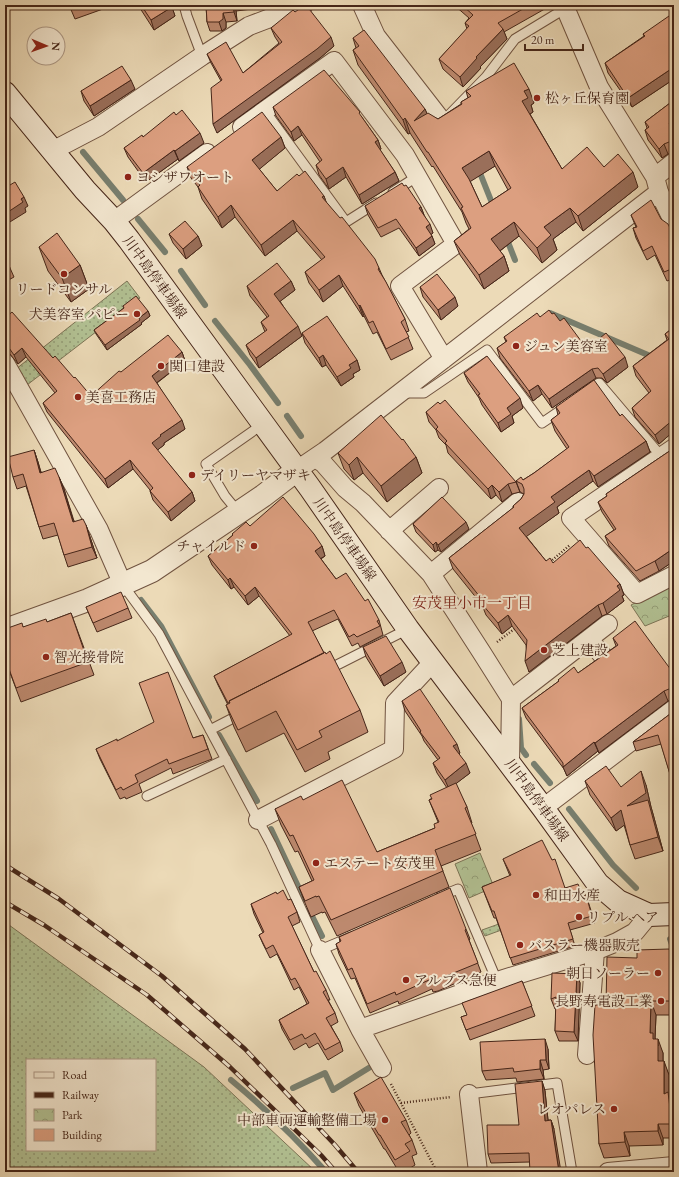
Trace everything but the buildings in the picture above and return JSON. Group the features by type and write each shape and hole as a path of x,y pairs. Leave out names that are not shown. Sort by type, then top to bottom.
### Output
{"main road":[{"name":"川中島停車場線","path":"5,93 84,190 114,221 297,470 408,629 510,763 598,884 618,901 667,917"},
{"path":"5,630 88,600 152,571 239,513 297,470"}],"street":[{"path":"362,5 376,36 442,121"},
{"path":"52,151 98,127 249,26 300,6"},
{"path":"565,6 599,87 657,185 674,224"},
{"path":"114,221 334,61 405,155 456,244 400,286 444,358"},
{"path":"297,470 325,451 400,393 657,185 674,162"},
{"path":"5,363 99,530 123,585"},
{"path":"668,452 571,518 638,594 674,574"},
{"path":"314,458 323,463 344,488 363,504 431,574 482,653 511,699 510,763"},
{"path":"389,531 439,488"},
{"path":"431,574 518,502"},
{"path":"511,699 608,624"},
{"path":"589,639 602,655"},
{"path":"258,820 394,749 395,703 434,662"},
{"path":"543,808 674,709"},
{"path":"360,1029 497,981 595,951 617,942 667,917"},
{"path":"320,950 360,1029 382,1068"},
{"path":"587,1055 595,951"},
{"path":"463,1095 478,1172"},
{"path":"608,1172 674,1166"}],"lane":[{"path":"184,5 202,56"},
{"path":"442,121 486,77 515,39 565,6"},
{"path":"265,111 346,222 418,176"},
{"path":"400,393 424,393 487,350 542,423 599,383 668,452"},
{"path":"239,513 225,496 206,464 263,424"},
{"path":"123,585 159,634 271,844 320,950 356,934"},
{"path":"320,674 408,629"},
{"path":"210,730 251,708"},
{"path":"147,796 226,759"},
{"path":"436,898 458,888 497,981"},
{"path":"463,1095 557,1083 572,1172"}],"path":[{"path":"548,564 584,533"},
{"path":"482,653 523,623"},
{"path":"382,1068 437,1172"},
{"path":"401,1104 463,1095"}],"green space":[{"path":"127,281 140,298 27,385 16,369"},
{"path":"674,584 674,614 645,626 631,605"},
{"path":"480,853 494,887 469,898 455,864"},
{"path":"524,915 526,921 485,936 482,930"},
{"path":"5,924 9,925 204,1067 316,1172 5,1172"}],"waterway":[{"path":"83,152 123,200"},
{"path":"478,168 494,208"},
{"path":"138,219 165,252"},
{"path":"506,237 515,260"},
{"path":"181,271 205,305"},
{"path":"550,313 655,358"},
{"path":"215,321 278,403"},
{"path":"287,416 301,436"},
{"path":"141,600 161,626 209,717"},
{"path":"519,719 521,748 526,755"},
{"path":"219,735 257,801"},
{"path":"534,764 550,783"},
{"path":"569,809 613,865 636,888"},
{"path":"271,829 304,899"},
{"path":"309,910 322,936"},
{"path":"670,939 674,950"},
{"path":"293,1088 325,1073 333,1090 372,1066"},
{"path":"231,1080 280,1124 326,1172"}],"railway":[{"path":"5,865 59,899 162,976 245,1049 335,1145 358,1172"},
{"path":"5,902 44,925 147,995 230,1067 321,1155 336,1172"}],"place":[{"name":"松ヶ丘保育園","path":"537,98"},
{"name":"ヨシザワオート","path":"128,177"},
{"name":"リードコンサル","path":"64,274"},
{"name":"犬美容室 パピー","path":"137,314"},
{"name":"ジュン美容室","path":"516,346"},
{"name":"関口建設","path":"161,366"},
{"name":"美喜工務店","path":"78,397"},
{"name":"デイリーヤマザキ","path":"192,475"},
{"name":"チャイルド","path":"254,546"},
{"name":"芝上建設","path":"544,650"},
{"name":"智光接骨院","path":"46,657"},
{"name":"エステート安茂里","path":"316,863"},
{"name":"和田水産","path":"536,895"},
{"name":"リプル ヘア","path":"579,917"},
{"name":"バスラー機器販売","path":"520,945"},
{"name":"朝日ソーラー","path":"658,973"},
{"name":"アルプス急便","path":"406,980"},
{"name":"長野寿電設工業","path":"661,1001"},
{"name":"レオパレス","path":"614,1109"},
{"name":"中部車両運輸整備工場","path":"385,1120"}],"district":[{"name":"安茂里小市一丁目","path":"472,603"}]}
